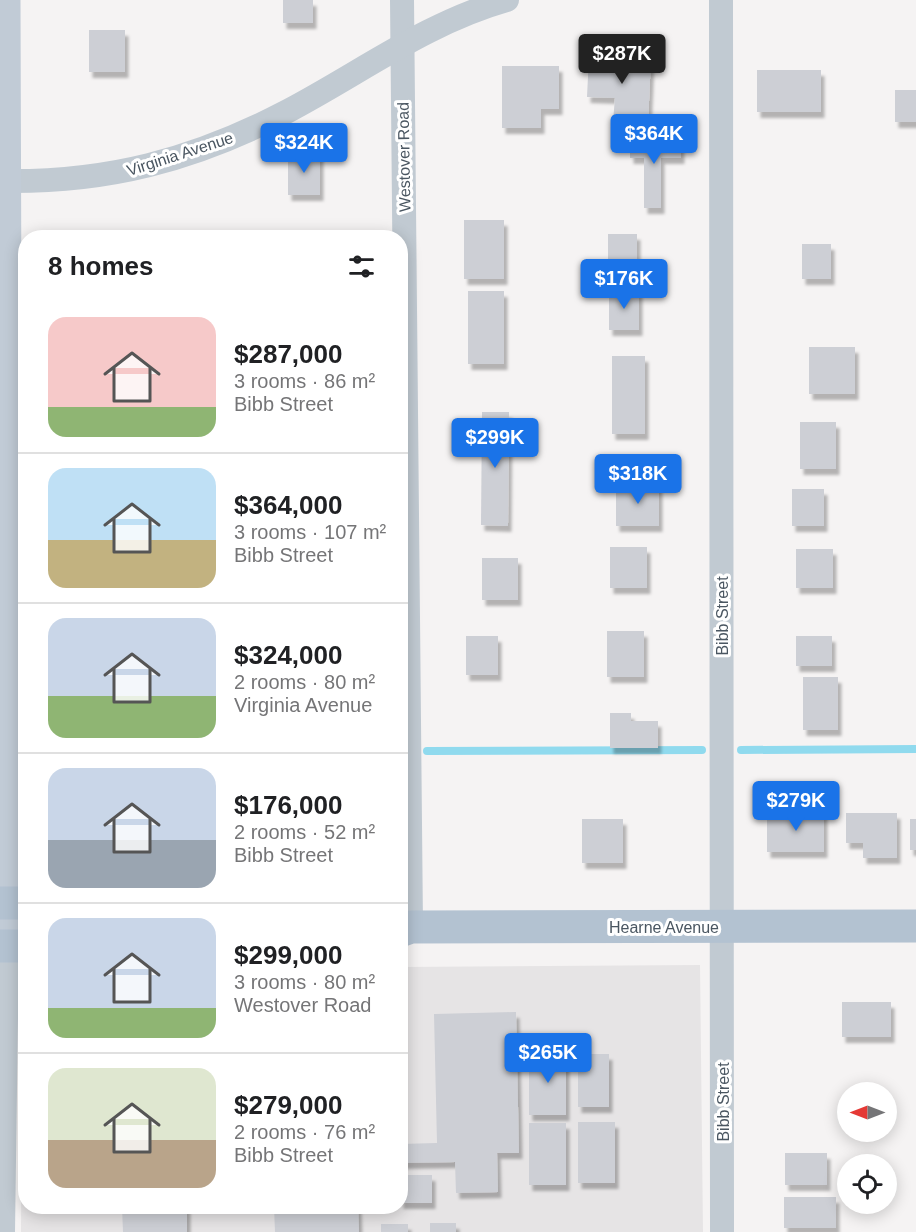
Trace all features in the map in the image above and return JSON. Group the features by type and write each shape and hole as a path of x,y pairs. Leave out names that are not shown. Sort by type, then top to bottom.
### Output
{"main road":[{"name":"Hearne Avenue","path":"408,926 916,926"}],"street":[{"path":"3,1232 11,946 3,181 4,0"},
{"name":"Westover Road","path":"402,0 403,230"},
{"name":"Virginia Avenue","path":"3,181 44,182 121,173 159,164 204,149 290,110 456,16 507,0"},
{"name":"Bibb Street","path":"721,0 722,1232"}],"shaded area":[{"path":"700,965 703,1232 21,1232 21,1214 408,1214 408,967"}],"building":[{"path":"283,0 313,0 313,23 283,23"},
{"path":"89,30 125,30 125,72 89,72"},
{"path":"589,55 651,58 648,123 613,121 615,98 587,97"},
{"path":"502,66 559,66 559,109 541,109 541,128 502,128"},
{"path":"757,70 821,70 821,112 757,112"},
{"path":"895,90 916,90 916,122 895,122"},
{"path":"630,140 681,140 681,158 661,158 661,208 644,208 644,158 630,158"},
{"path":"288,152 320,152 320,195 288,195"},
{"path":"464,220 504,220 504,279 464,279"},
{"path":"608,234 637,234 637,274 608,274"},
{"path":"802,244 831,244 831,279 802,279"},
{"path":"609,290 639,290 639,330 609,330"},
{"path":"468,291 504,291 504,364 468,364"},
{"path":"809,347 855,347 855,394 809,394"},
{"path":"612,356 645,356 645,434 612,434"},
{"path":"482,412 509,412 508,526 481,525"},
{"path":"800,422 836,422 836,469 800,469"},
{"path":"616,483 659,483 659,526 616,526"},
{"path":"792,489 824,489 824,526 792,526"},
{"path":"610,547 647,547 647,588 610,588"},
{"path":"796,549 833,549 833,588 796,588"},
{"path":"482,558 518,558 518,600 482,600"},
{"path":"607,631 644,631 644,677 607,677"},
{"path":"466,636 498,636 498,675 466,675"},
{"path":"796,636 832,636 832,666 796,666"},
{"path":"803,677 838,677 838,730 803,730"},
{"path":"610,713 631,713 631,721 658,721 658,748 610,748"},
{"path":"767,812 824,812 824,852 767,852"},
{"path":"846,813 897,813 897,858 863,858 863,843 846,843"},
{"path":"582,819 623,819 623,863 582,863"},
{"path":"910,819 916,819 916,850 910,850"},
{"path":"842,1002 891,1002 891,1037 842,1037"},
{"path":"516,1012 519,1153 497,1153 498,1192 456,1193 455,1162 408,1163 408,1144 437,1143 434,1014"},
{"path":"529,1054 566,1054 566,1115 529,1115"},
{"path":"578,1054 609,1054 609,1107 578,1107"},
{"path":"578,1122 615,1122 615,1183 578,1183"},
{"path":"529,1123 566,1123 566,1185 529,1185"},
{"path":"785,1153 827,1153 827,1185 785,1185"},
{"path":"408,1175 432,1175 432,1203 408,1203"},
{"path":"784,1197 836,1197 836,1228 784,1228"},
{"path":"122,1214 187,1214 187,1232 123,1232"},
{"path":"274,1214 358,1214 359,1232 275,1232"},
{"path":"430,1223 456,1223 456,1232 430,1232"},
{"path":"381,1224 408,1224 408,1232 381,1232"}],"waterway":[{"path":"741,750 916,749"},
{"path":"427,751 702,750"}]}
